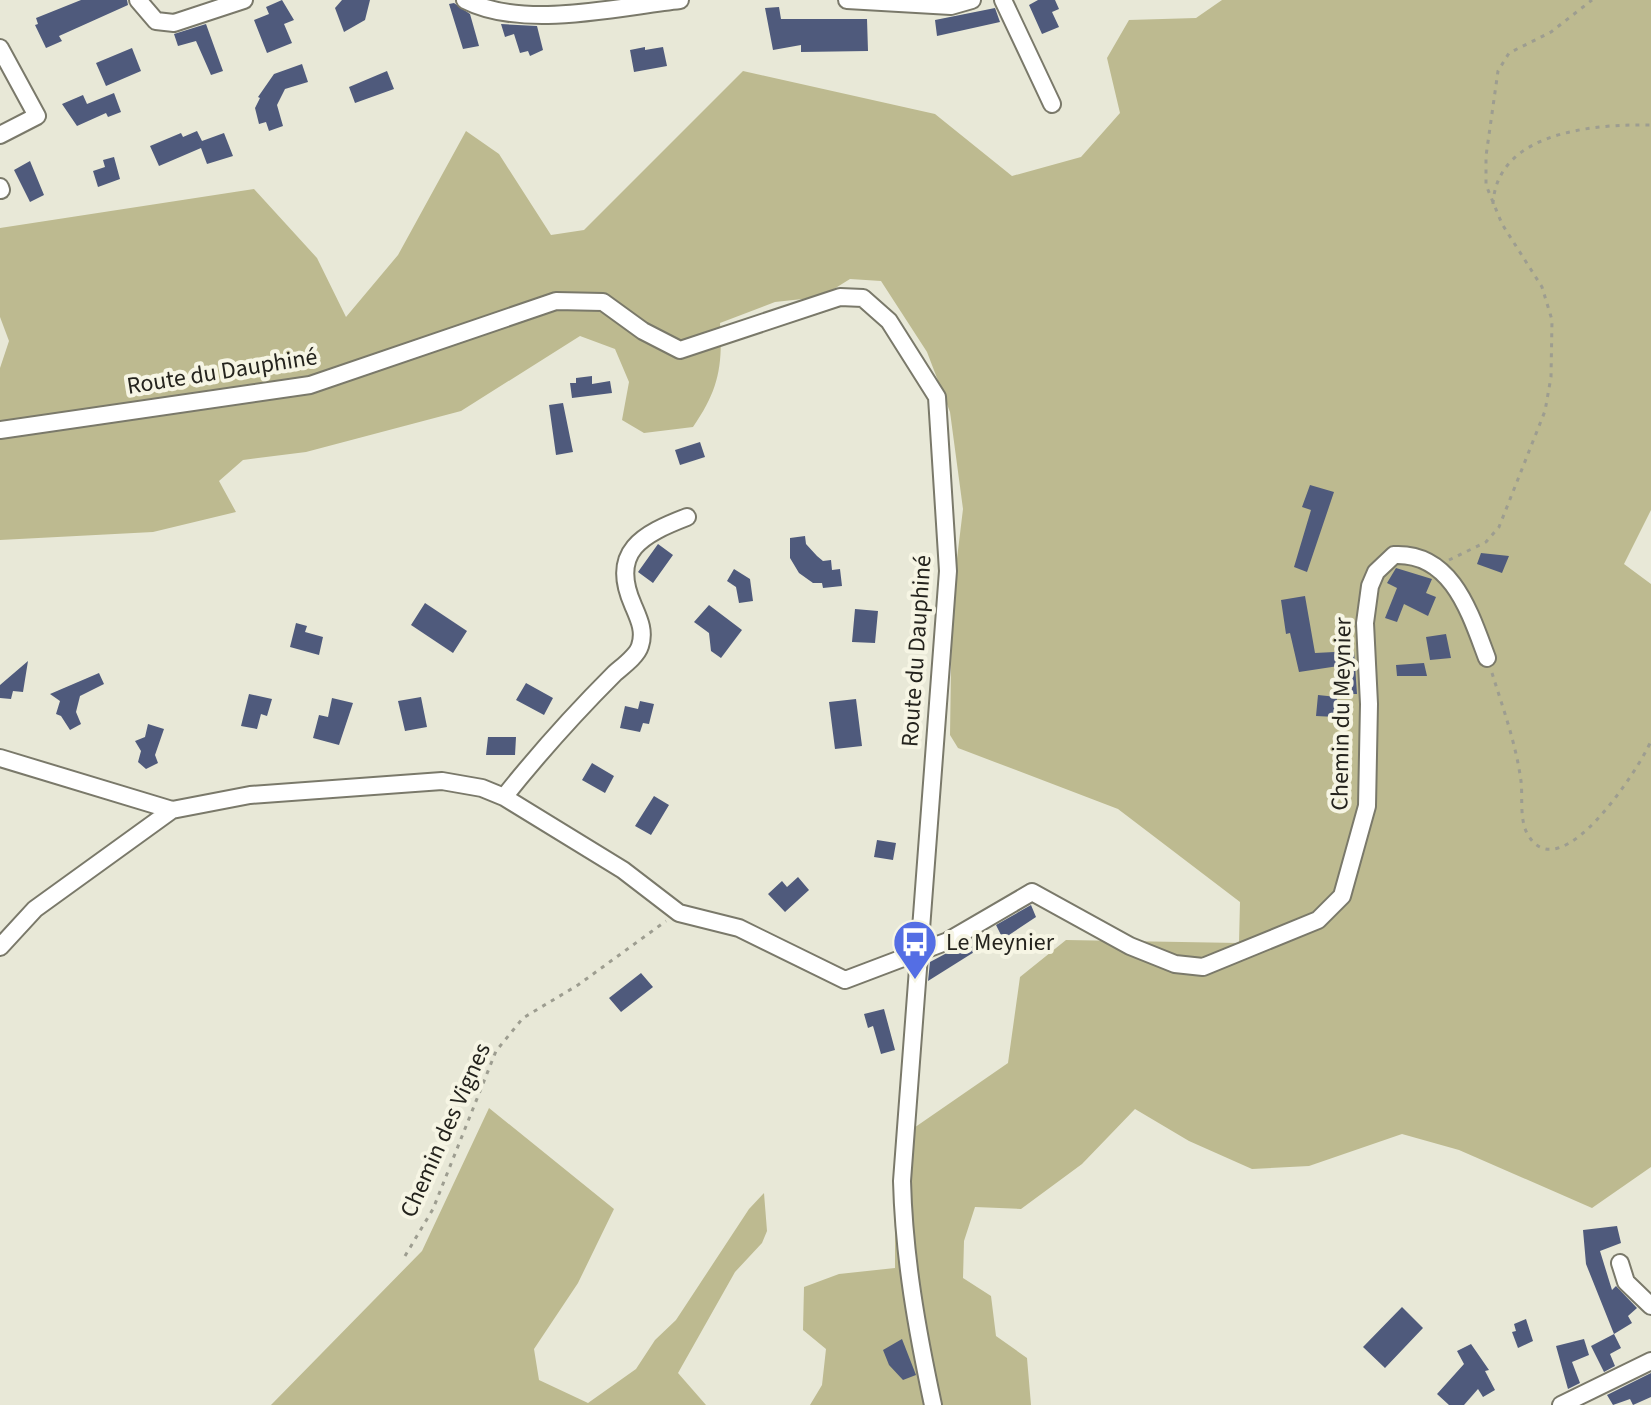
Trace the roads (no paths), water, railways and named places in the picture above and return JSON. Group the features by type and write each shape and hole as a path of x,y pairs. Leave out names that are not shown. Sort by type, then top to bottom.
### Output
{"street":[{"path":"138,0 156,21 174,23 244,0"},
{"path":"465,0 504,14 535,16 680,0"},
{"path":"847,0 951,6 968,0"},
{"path":"1003,0 1052,104"},
{"path":"0,48 37,116 0,135"},
{"name":"Route du Dauphiné","path":"0,430 310,385 556,301 603,302 643,331 680,350 840,297 863,298 889,321 937,397 948,571 902,1181 903,1248 933,1405"},
{"path":"504,797 556,732 640,649 643,630 628,596 625,572 630,551 643,535 687,517"},
{"name":"Chemin du Meynier","path":"917,955 1032,892 1130,946 1175,964 1203,967 1318,920 1342,896 1367,806 1369,704 1365,623 1370,586 1376,572 1394,555 1427,559 1439,567 1470,612 1487,658"},
{"path":"0,758 172,810"},
{"path":"0,947 35,909 172,810 250,795 402,781 442,781 482,788 504,797 623,870 679,913 739,928 845,980 881,963 917,955"},
{"path":"1620,1263 1626,1282 1651,1306"},
{"path":"1561,1405 1651,1361"}],"place":[{"name":"Le Meynier","path":"915,981"}]}
